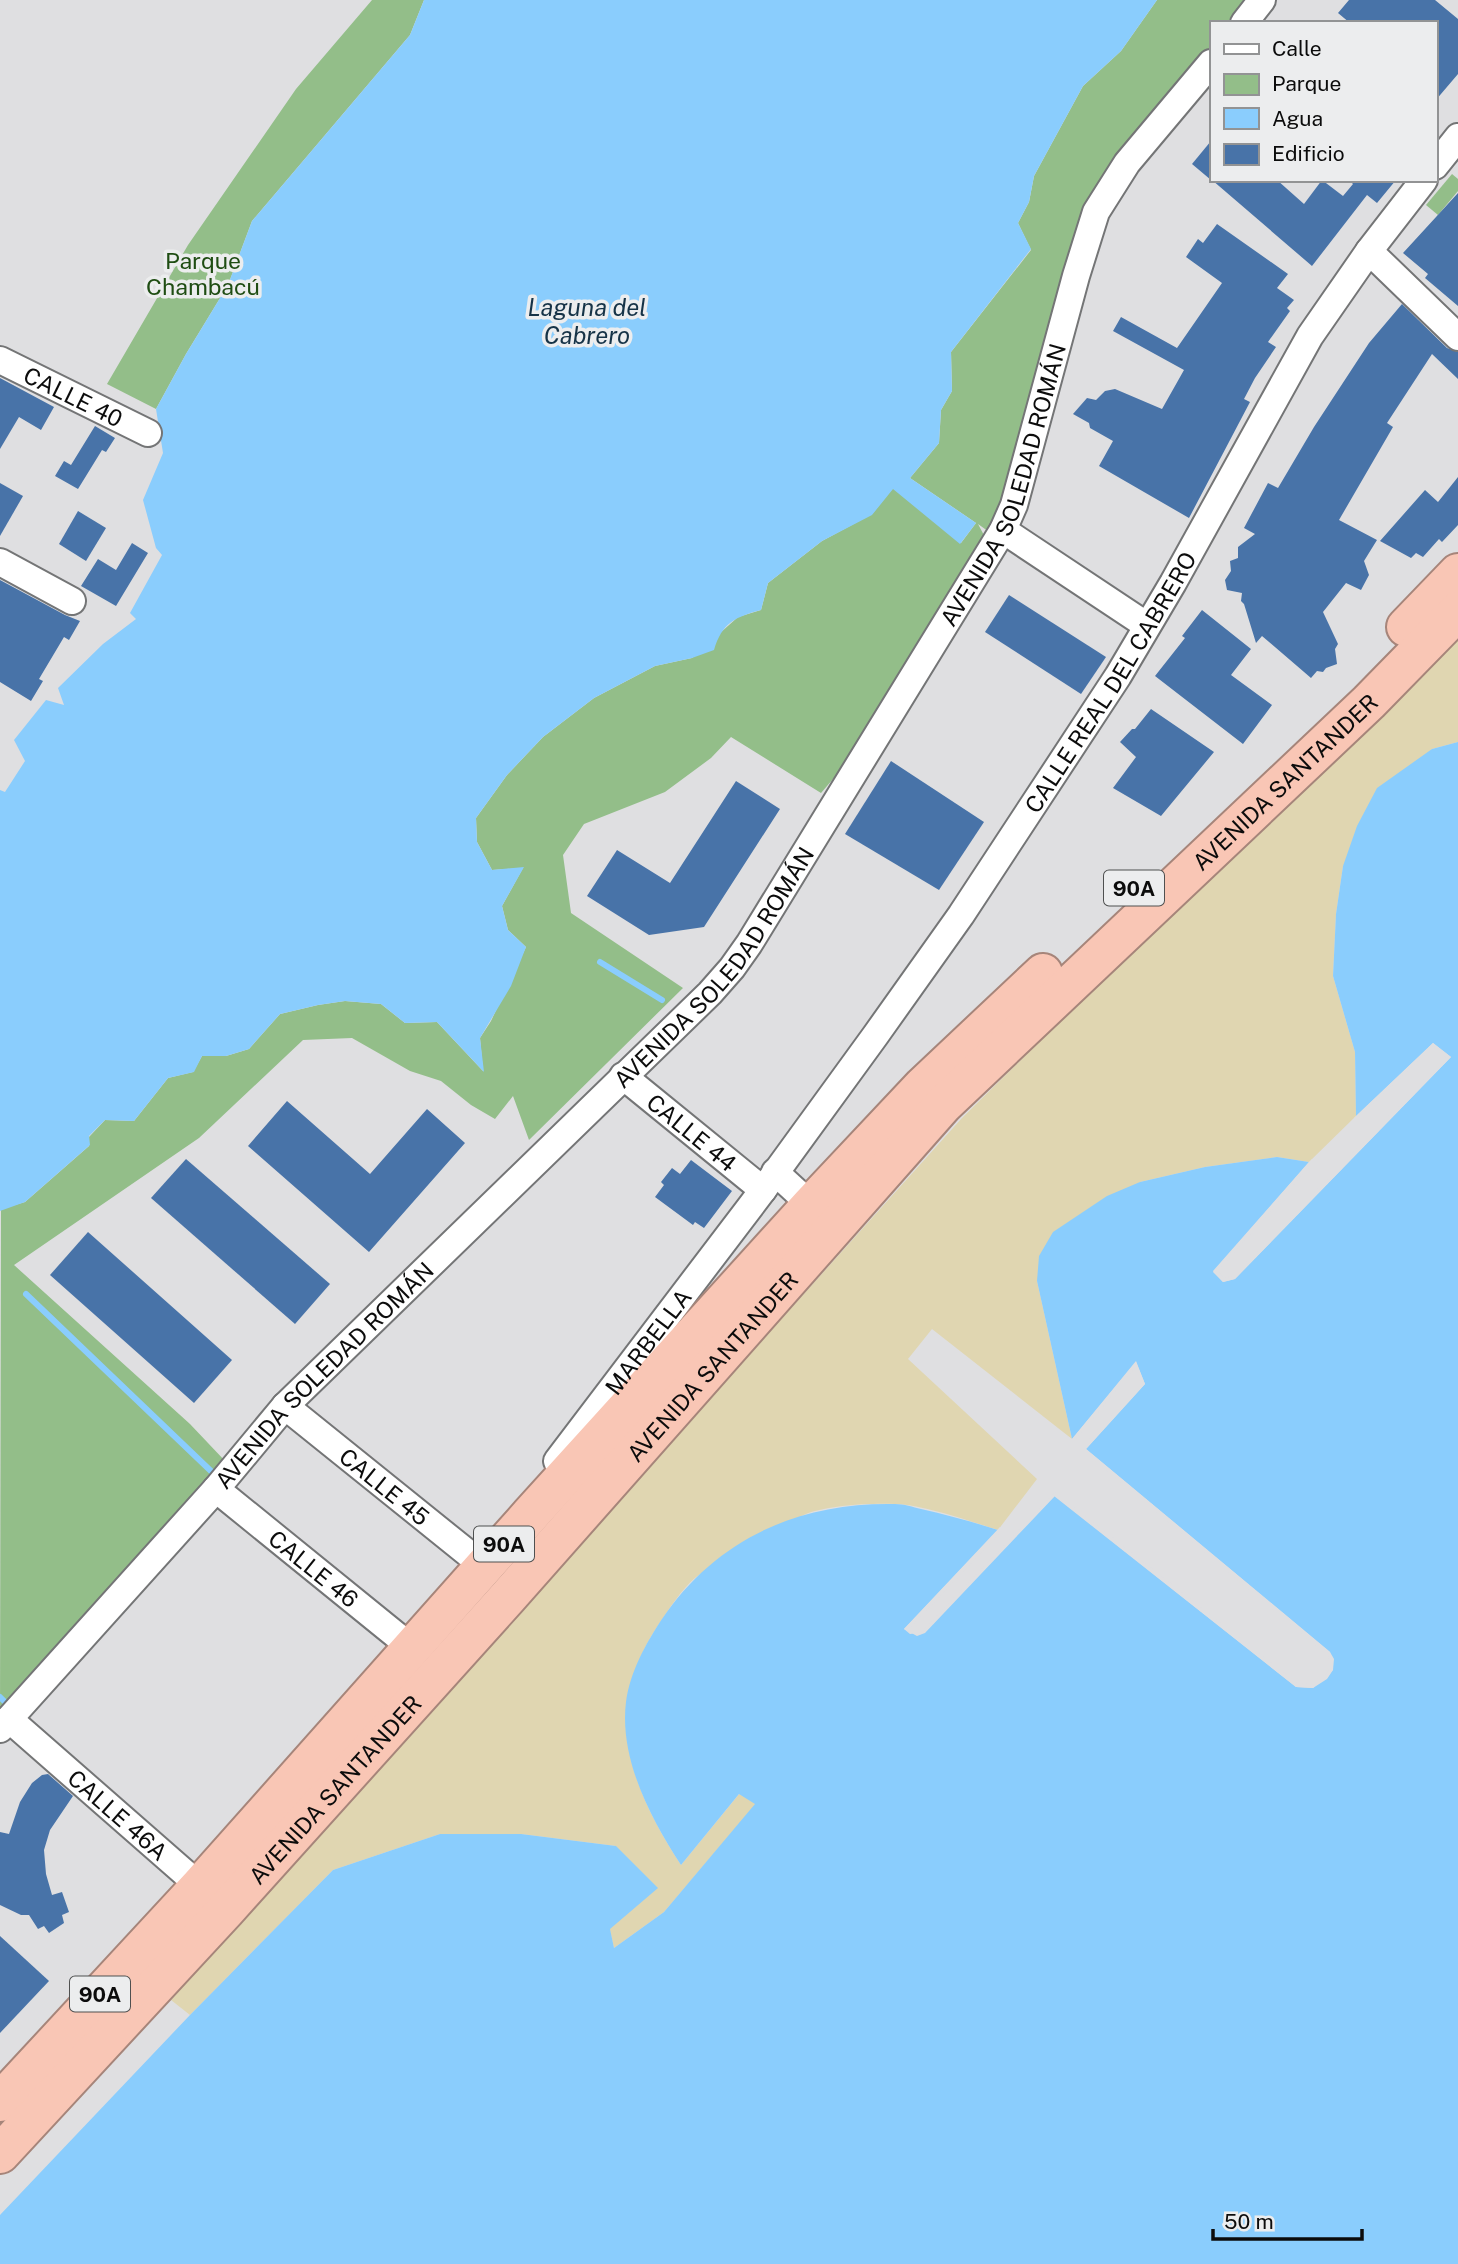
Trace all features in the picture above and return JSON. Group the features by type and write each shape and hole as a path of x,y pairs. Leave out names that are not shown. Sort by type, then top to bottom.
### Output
{"highway":[{"name":"AVENIDA SANTANDER","path":"0,2102 213,1898 508,1597 823,1216 923,1086 1329,706 1458,573"},
{"name":"AVENIDA SANTANDER","path":"0,2154 213,1898 412,1648 530,1516 823,1216 1359,712 1458,611"}],"street":[{"path":"1246,21 1262,0"},
{"name":"AVENIDA SOLEDAD ROMÁN","path":"5,1724 216,1489 285,1406 710,993 732,968 1003,530 1014,505 1096,212 1127,163 1210,64"},
{"path":"1437,163 1458,137"},
{"name":"CALLE REAL DEL CABRERO","path":"769,1181 961,915 1118,676 1173,583 1310,336 1369,251 1422,182"},
{"path":"1369,251 1458,337"},
{"name":"CALLE 40","path":"0,360 148,433"},
{"path":"1003,530 1146,625"},
{"path":"0,562 72,601"},
{"name":"CALLE 44","path":"623,1076 769,1181 823,1216"},
{"name":"MARBELLA","path":"530,1516 557,1462 769,1181"},
{"name":"CALLE 45","path":"285,1406 485,1567"},
{"name":"CALLE 46","path":"216,1489 412,1648"},
{"name":"CALLE 46A","path":"5,1724 213,1898"}],"green space":[{"name":"Parque Chambacú","path":"372,0 424,0 410,35 252,221 228,285 156,409 107,384 188,245 296,89"},
{"path":"1157,0 1249,0 1233,21 1210,21 1210,48 1133,143 992,534 978,524 986,539 845,765 821,793 731,737 711,758 665,792 584,824 563,855 571,913 683,988 529,1140 513,1096 495,1119 471,1105 441,1081 410,1071 352,1038 303,1040 199,1138 14,1265 190,1424 226,1462 0,1719 1,1209 25,1202 89,1146 89,1137 105,1120 134,1121 168,1078 193,1072 202,1056 226,1056 249,1049 280,1014 345,1001 381,1004 405,1023 437,1022 483,1071 480,1038 491,1021 526,947 508,930 502,906 523,868 492,870 477,842 476,818 507,775 543,737 594,698 655,666 692,658 738,617 761,610 768,583 822,541 872,514 893,488 961,543 976,523 910,478 939,443 941,410 952,391 951,352 1031,250 1018,223 1029,202 1034,176 1083,86 1121,51"},
{"path":"1452,174 1458,179 1458,191 1438,215 1426,205"}],"sand":[{"path":"1458,628 1458,742 1432,749 1343,866 1336,914 1333,976 1355,1052 1356,1116 1309,1162 1277,1157 1205,1167 1140,1182 1037,1281 1072,1439 932,1329 908,1359 1037,1479 998,1530 907,1505 862,1504 826,1508 791,1521 707,1570 685,1588 659,1624 641,1656 631,1687 627,1717 629,1747 636,1776 647,1806 681,1865 740,1793 756,1804 664,1912 614,1948 610,1930 616,1846 521,1834 440,1834 333,1870 190,2015 171,2000 962,1118"}],"water":[{"name":"Laguna del Cabrero","path":"424,0 1157,0 1121,51 1083,86 1034,176 1029,202 1018,223 1031,249 951,352 952,391 941,410 939,443 910,478 976,523 960,544 893,489 872,515 822,541 768,583 761,610 731,622 721,633 714,650 655,666 594,698 543,737 507,775 476,818 477,842 492,870 524,867 502,906 508,930 526,947 511,986 480,1038 484,1072 437,1022 405,1023 381,1004 345,1001 280,1014 249,1049 226,1056 202,1056 194,1072 168,1078 134,1121 105,1120 89,1136 90,1145 25,1202 0,1211 0,790 5,792 25,761 14,740 46,700 64,705 58,688 103,644 136,619 130,613 162,555 156,548 143,500 163,453 156,409 228,285 252,221 410,35"},
{"path":"1458,742 1458,2264 0,2264 0,2215 190,2015 333,1870 440,1834 521,1834 616,1846 658,1888 610,1929 614,1948 664,1912 755,1804 739,1794 681,1865 649,1808 632,1766 625,1723 628,1691 650,1638 684,1591 708,1567 734,1547 763,1531 793,1518 826,1510 895,1504 998,1530 904,1629 910,1634 925,1632 1054,1496 1296,1687 1313,1688 1333,1670 1330,1652 1086,1449 1145,1384 1136,1362 1072,1439 1037,1281 1039,1256 1053,1232 1107,1196 1140,1182 1205,1167 1277,1157 1309,1162 1213,1271 1223,1282 1235,1279 1451,1057 1433,1043 1356,1116 1355,1052 1333,976 1336,914 1343,866 1357,826 1377,788 1432,749"}],"pier":[{"path":"1433,1043 1451,1057 1235,1279 1223,1282 1213,1272 1309,1162 1312,1159 1312,1164 1218,1271 1224,1278 1233,1276 1446,1057 1433,1047 1358,1118 1354,1118"},
{"path":"1136,1361 1145,1384 1086,1449 1330,1652 1334,1659 1333,1670 1327,1679 1313,1688 1296,1687 1055,1496 925,1633 917,1636 904,1629 1000,1527 1001,1532 909,1629 917,1632 923,1630 1055,1492 1297,1683 1312,1684 1324,1676 1330,1669 1327,1655 1083,1451 1083,1446 1141,1383 1135,1368 1074,1441 1068,1441 1067,1436 1072,1439"}],"building":[{"path":"1349,0 1435,0 1458,19 1458,74 1437,99 1437,21 1348,21 1338,13"},
{"path":"1210,142 1210,179 1192,164"},
{"path":"1214,182 1279,182 1304,204 1320,182 1325,182 1343,196 1353,184 1351,182 1394,182 1377,203 1367,195 1312,266"},
{"path":"1458,193 1458,306 1425,278 1428,274 1403,253"},
{"path":"1217,224 1288,274 1277,288 1294,300 1287,308 1290,311 1268,342 1276,347 1244,399 1250,402 1189,518 1099,466 1113,441 1073,414 1087,398 1096,400 1105,391 1115,389 1162,409 1184,370 1113,331 1121,317 1177,348 1222,283 1186,257 1198,239 1203,243"},
{"path":"1402,304 1447,348 1458,352 1458,379 1432,354 1387,423 1393,427 1339,520 1377,540 1364,561 1369,575 1361,590 1346,583 1323,612 1338,644 1335,649 1337,664 1323,672 1317,671 1311,678 1262,636 1256,643 1241,601 1242,593 1227,590 1225,580 1231,571 1230,561 1238,558 1238,547 1255,534 1244,528 1268,483 1278,488 1369,343"},
{"path":"0,378 54,407 41,430 19,417 0,449"},
{"path":"95,426 115,438 106,452 102,450 78,489 55,476 64,461 71,465"},
{"path":"1458,477 1458,525 1442,542 1439,539 1423,557 1416,553 1411,558 1380,541 1425,490 1438,502"},
{"path":"0,483 23,496 0,536"},
{"path":"78,511 106,528 86,561 59,544"},
{"path":"132,543 148,553 116,606 81,586 98,559 116,570"},
{"path":"0,580 80,621 69,640 64,637 39,679 43,681 31,701 0,682"},
{"path":"1009,595 1106,657 1081,694 985,632"},
{"path":"1202,610 1251,649 1231,675 1272,705 1243,744 1155,676 1185,638 1182,636"},
{"path":"1151,709 1214,752 1161,816 1113,788 1136,757 1120,742"},
{"path":"891,761 984,822 939,890 845,834"},
{"path":"736,781 780,809 704,927 649,935 587,896 617,850 670,883"},
{"path":"287,1101 370,1174 427,1109 465,1143 369,1252 248,1146"},
{"path":"186,1159 330,1284 295,1324 151,1198"},
{"path":"691,1160 732,1191 704,1228 695,1222 693,1225 655,1197 664,1185 661,1182 672,1168 680,1174"},
{"path":"88,1232 232,1360 194,1403 50,1275"},
{"path":"48,1774 73,1796 50,1830 44,1850 46,1874 52,1895 62,1892 69,1912 62,1915 64,1923 49,1933 44,1926 38,1929 29,1915 21,1915 0,1905 0,1832 9,1834 20,1802 32,1783"},
{"path":"0,1936 49,1981 0,2033"}],"waterway":[{"path":"600,962 662,1000"},
{"path":"26,1294 213,1473"},
{"path":"0,1697 11,1708"}]}
